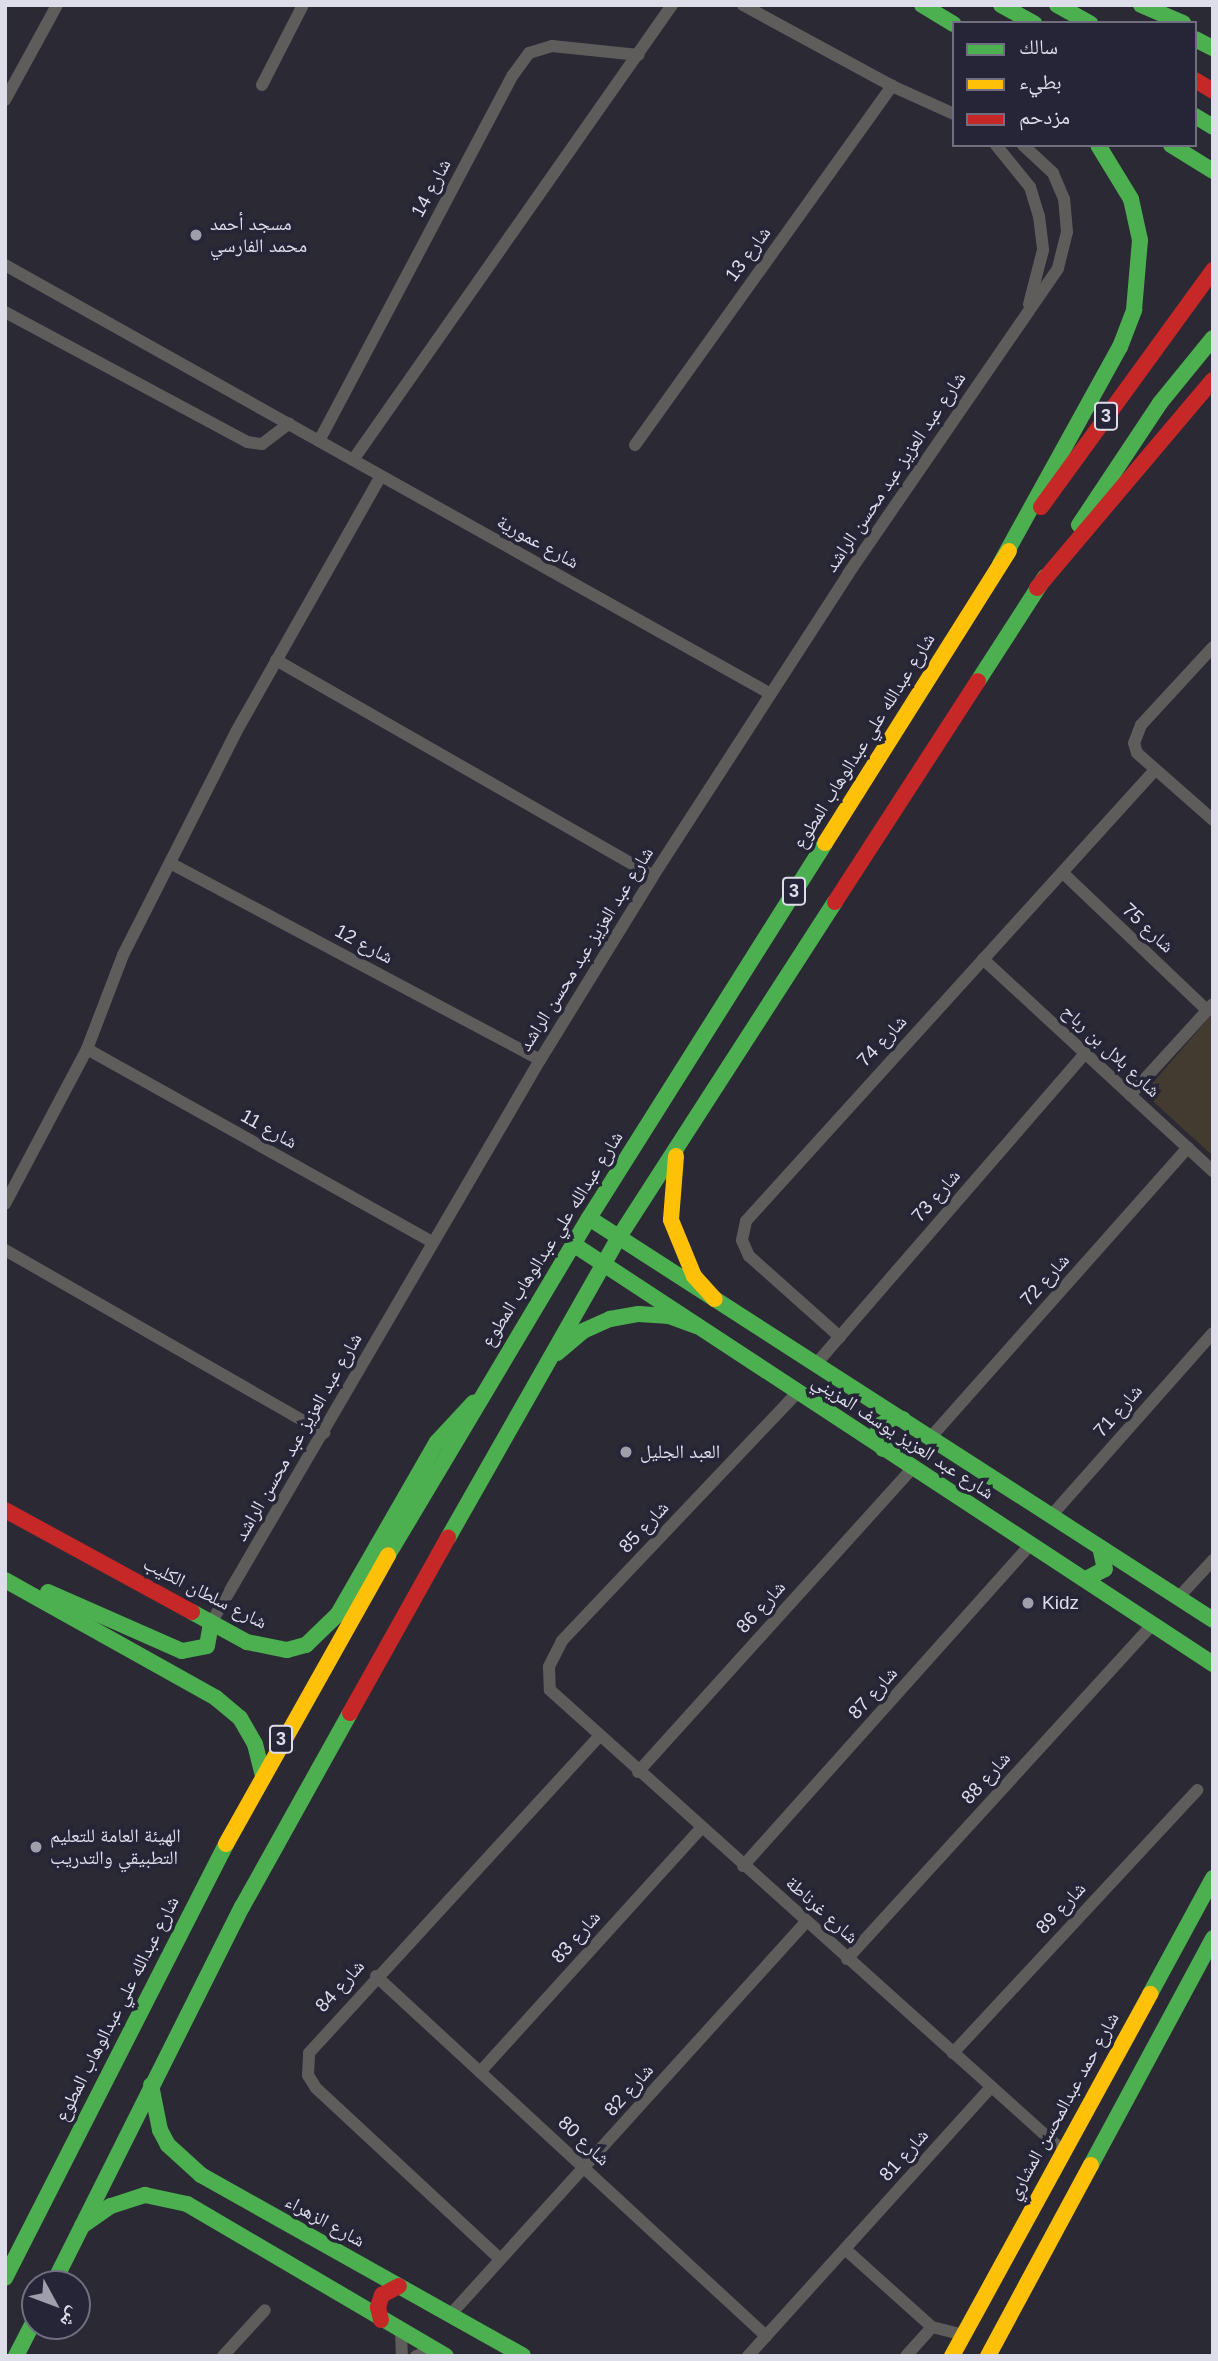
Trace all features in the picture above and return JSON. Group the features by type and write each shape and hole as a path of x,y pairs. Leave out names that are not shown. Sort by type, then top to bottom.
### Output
{"main road":[{"path":"922,5 952,22"},
{"path":"1001,5 1030,21"},
{"path":"1057,5 1086,21"},
{"path":"1132,5 1161,21"},
{"path":"1141,5 1177,21"},
{"path":"1197,29 1213,36"},
{"path":"1197,39 1213,48"},
{"path":"1197,81 1213,91"},
{"path":"1197,117 1213,127"},
{"path":"1000,564 1120,347 1134,310 1140,240 1131,199 1114,164 1100,147"},
{"path":"1177,149 1213,155"},
{"path":"1177,149 1213,171"},
{"name":"شارع عبدالله علي عبدالوهاب المطوع","path":"5,2278 262,1773 479,1396 1000,564 1213,270"},
{"name":"3","path":"60,2270 151,2085 256,1882 540,1372 619,1237 1037,588 1160,403 1213,338"},
{"path":"1037,588 1213,380"},
{"path":"688,1130 675,1159 670,1189 671,1220 684,1258 715,1299"},
{"name":"شارع عبد العزيز يوسف المزيني","path":"589,1218 1213,1620"},
{"name":"شارع عبد العزيز يوسف المزيني","path":"573,1244 1213,1664"},
{"path":"540,1372 583,1331 610,1319 659,1315 696,1326"},
{"name":"شارع سلطان الكليب","path":"5,1510 211,1623 265,1648 287,1650 306,1645 322,1634 353,1591 437,1442 479,1396"},
{"path":"883,1449 877,1434 880,1425 895,1417 904,1419"},
{"path":"1086,1579 1100,1575 1105,1569 1100,1548"},
{"path":"5,1578 109,1616 182,1651 207,1646 211,1623"},
{"path":"5,1578 216,1698 240,1718 255,1744 262,1773"},
{"name":"شارع حمد عبدالمحسن المشاري","path":"952,2356 1213,1878"},
{"path":"988,2356 1213,1938"},
{"path":"1148,1996 1157,2011 1175,2008"},
{"path":"1127,2033 1145,2032 1154,2047"},
{"name":"شارع الزهراء","path":"151,2085 160,2130 180,2160 217,2184 523,2356"},
{"path":"203,2214 200,2199 217,2184"},
{"path":"82,2226 111,2206 145,2195 166,2197 203,2214 440,2352"},
{"path":"381,2320 378,2307 382,2295 399,2286"},
{"path":"16,2356 24,2340"}],"street":[{"path":"5,100 57,5"},
{"path":"262,85 303,5"},
{"path":"353,460 672,5"},
{"path":"743,5 892,86 952,113"},
{"name":"شارع 14","path":"319,441 513,75 529,53 552,46 639,55"},
{"name":"شارع 13","path":"635,445 892,86"},
{"name":"شارع عبد العزيز عبد محسن الراشد","path":"998,147 1030,187 1040,216 1043,250 1026,314"},
{"name":"شارع عبد العزيز عبد محسن الراشد","path":"211,1623 540,1060 653,876 769,693 1058,268 1067,232 1065,199 1053,173 1025,147"},
{"name":"شارع عمورية","path":"5,265 769,693"},
{"path":"5,312 255,445 289,424"},
{"path":"5,1204 87,1049 123,955 170,863 276,660 381,476"},
{"path":"1213,648 1141,725 1133,743 1136,753 1213,820"},
{"path":"276,660 653,876"},
{"name":"شارع 74","path":"840,1337 749,1256 742,1240 746,1221 1155,770"},
{"name":"شارع 12","path":"170,863 540,1060"},
{"name":"شارع 75","path":"1063,873 1210,1007 1130,1095"},
{"name":"شارع بلال بن رباح","path":"983,960 1213,1171"},
{"name":"شارع 11","path":"87,1049 433,1242"},
{"name":"شارع 73","path":"817,1364 1085,1053"},
{"name":"شارع 72","path":"931,1437 1188,1148"},
{"path":"5,1250 324,1433"},
{"name":"شارع 71","path":"1051,1516 1213,1332"},
{"name":"شارع 85","path":"555,1698 550,1690 549,1667 562,1641 797,1393"},
{"name":"شارع 86","path":"638,1772 913,1468"},
{"name":"شارع 87","path":"743,1866 1031,1545"},
{"path":"1178,1598 1213,1560"},
{"name":"شارع 88","path":"848,1959 1154,1623"},
{"name":"شارع غرناطة","path":"555,1698 1063,2151"},
{"name":"شارع 84","path":"499,2258 330,2102 308,2075 309,2053 315,2042 599,1737"},
{"name":"شارع 89","path":"953,2053 1197,1790"},
{"name":"شارع 83","path":"480,2072 701,1828"},
{"name":"شارع 82","path":"451,2314 806,1922"},
{"name":"شارع 80","path":"376,1976 766,2336"},
{"name":"شارع 81","path":"748,2356 991,2087"},
{"path":"845,2249 932,2328 964,2335"},
{"path":"223,2356 265,2310"},
{"path":"906,2356 932,2328"},
{"path":"401,2331 402,2356"},
{"path":"416,2356 440,2352"}],"shaded area":[{"path":"1213,1013 1213,1156 1144,1093"}],"traffic: fast":[{"path":"922,5 952,23"},
{"path":"1001,5 1030,21"},
{"path":"1057,5 1086,21"},
{"path":"1141,5 1178,21"},
{"path":"1197,40 1213,48"},
{"path":"1197,117 1213,127"},
{"path":"1000,564 1120,347 1134,310 1140,240 1131,199 1099,147"},
{"path":"1174,147 1213,171"},
{"path":"1079,525 1160,403 1213,338"},
{"path":"978,681 1045,577"},
{"path":"388,1555 589,1218 825,843"},
{"path":"448,1538 619,1237 835,902"},
{"path":"589,1218 1213,1620"},
{"path":"573,1244 1213,1664"},
{"path":"557,1353 583,1331 610,1319 639,1314 669,1316 696,1326"},
{"path":"192,1612 247,1642 287,1650 306,1645 338,1614 437,1442 474,1402"},
{"path":"883,1449 877,1434 880,1425 895,1417 903,1419"},
{"path":"1086,1579 1105,1569 1100,1548"},
{"path":"5,1580 216,1698 240,1718 255,1744 262,1773"},
{"path":"48,1592 182,1651 207,1646 211,1623"},
{"path":"60,2270 242,1907 350,1713"},
{"path":"5,2278 226,1844"},
{"path":"1150,1994 1213,1878"},
{"path":"1091,2165 1213,1938"},
{"path":"151,2085 160,2130 168,2145 201,2175 523,2356"},
{"path":"82,2226 111,2206 145,2195 187,2204 446,2356"},
{"path":"16,2356 24,2340"}],"traffic: slow":[{"path":"825,843 1009,551"},
{"path":"676,1156 671,1220 694,1276 715,1299"},
{"path":"226,1844 388,1555"},
{"path":"952,2356 1150,1994"},
{"path":"988,2356 1091,2165"}],"traffic: jam":[{"path":"1197,81 1213,91"},
{"path":"1041,507 1213,270"},
{"path":"1037,588 1213,380"},
{"path":"835,902 978,681"},
{"path":"5,1510 192,1612"},
{"path":"350,1713 448,1538"},
{"path":"381,2320 378,2307 382,2295 399,2286"}],"place":[{"name":"مسجد أحمد محمد الفارسي","path":"196,235"},
{"name":"العبد الجليل","path":"626,1452"},
{"name":"Kidz","path":"1028,1603"},
{"name":"الهيئة العامة للتعليم التطبيقي والتدريب","path":"36,1847"}]}
